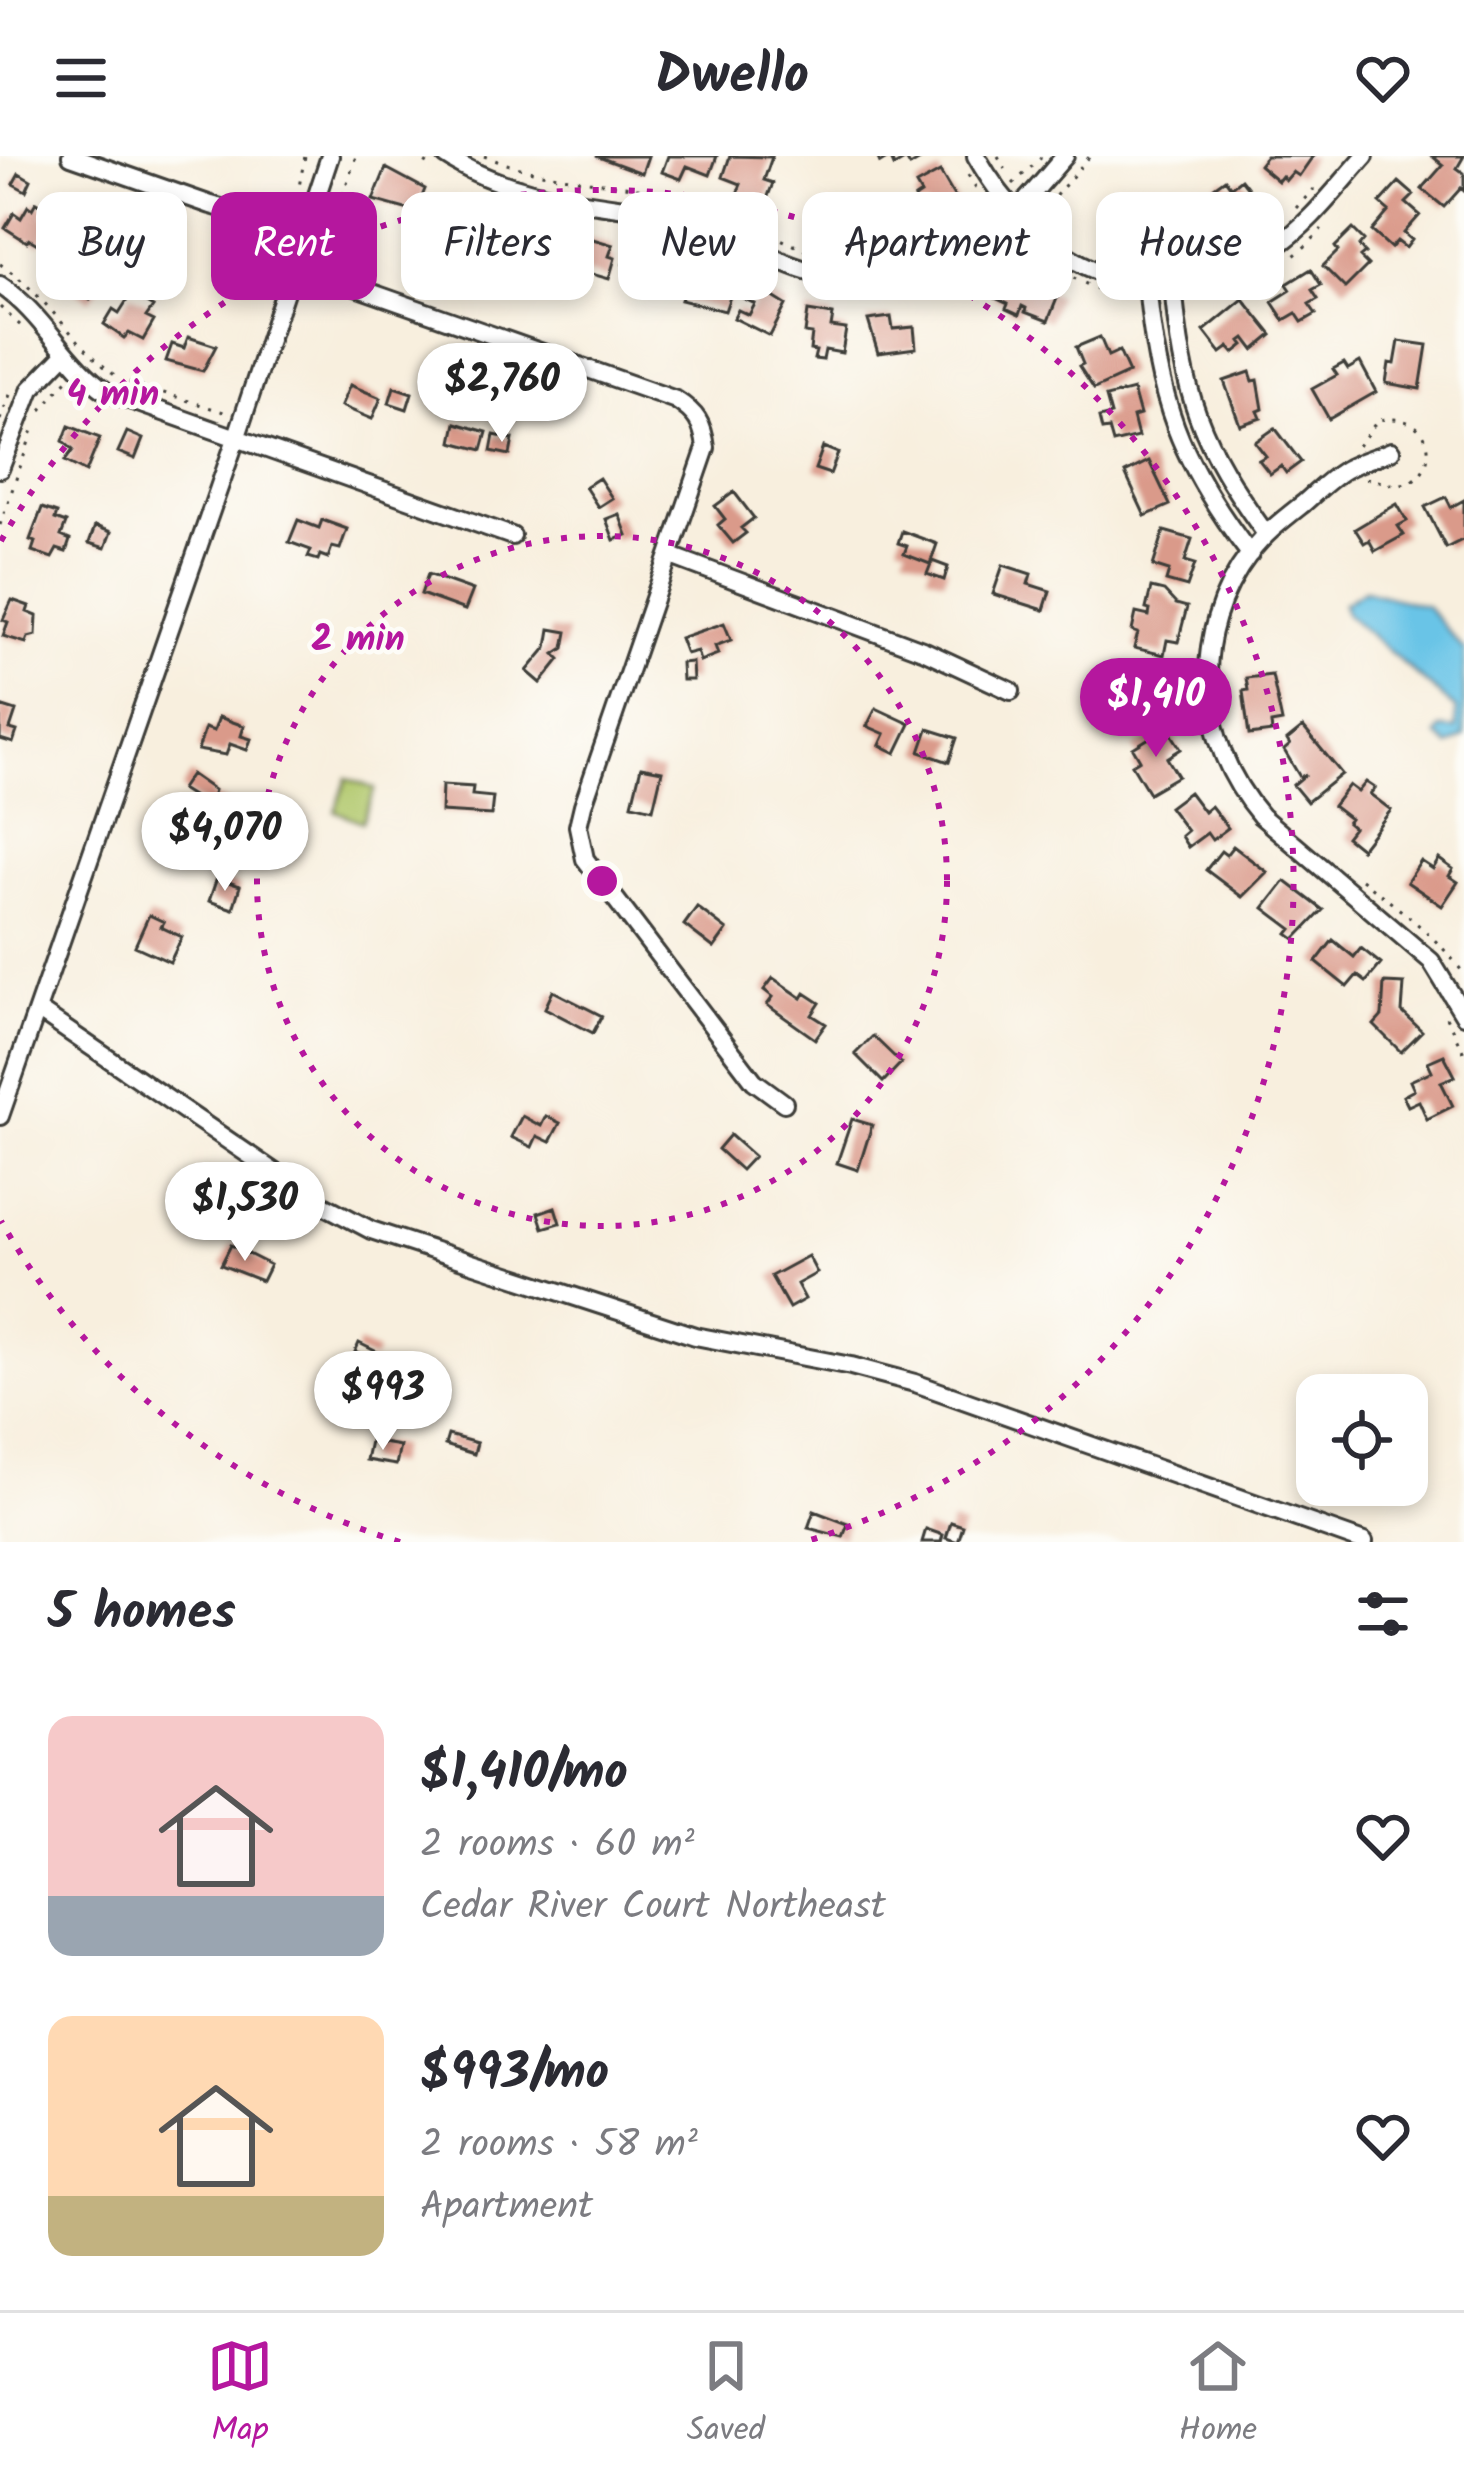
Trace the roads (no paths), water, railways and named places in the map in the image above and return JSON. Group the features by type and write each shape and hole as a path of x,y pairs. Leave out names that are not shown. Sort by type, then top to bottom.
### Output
{"street":[{"path":"71,156 211,206"},
{"path":"313,192 330,156"},
{"path":"446,156 471,173 518,191 704,221 802,270"},
{"path":"1033,192 1065,156"},
{"path":"1284,240 1365,156"},
{"path":"971,164 995,192"},
{"path":"0,285 32,311 89,380 107,392 512,536"},
{"path":"377,295 676,400 704,426 706,448 583,805 580,844 585,859 754,1081 784,1103"},
{"path":"0,1116 282,300"},
{"path":"1143,300 1172,424 1215,509 1250,554"},
{"path":"1175,300 1184,377 1196,414 1215,458 1266,534"},
{"path":"0,469 31,389 66,353"},
{"path":"1391,451 1345,469 1266,534 1250,554 1233,579 1208,649 1210,717 1220,754 1238,789 1261,817 1431,961 1464,1015"},
{"path":"670,556 925,651 1011,691"},
{"path":"39,1011 318,1202 371,1230 695,1336 915,1383 1324,1537 1364,1542"}],"water":[{"path":"1364,590 1426,606 1464,650 1464,737 1449,746 1437,736 1441,728 1456,729 1456,709 1346,614 1343,604"}]}
